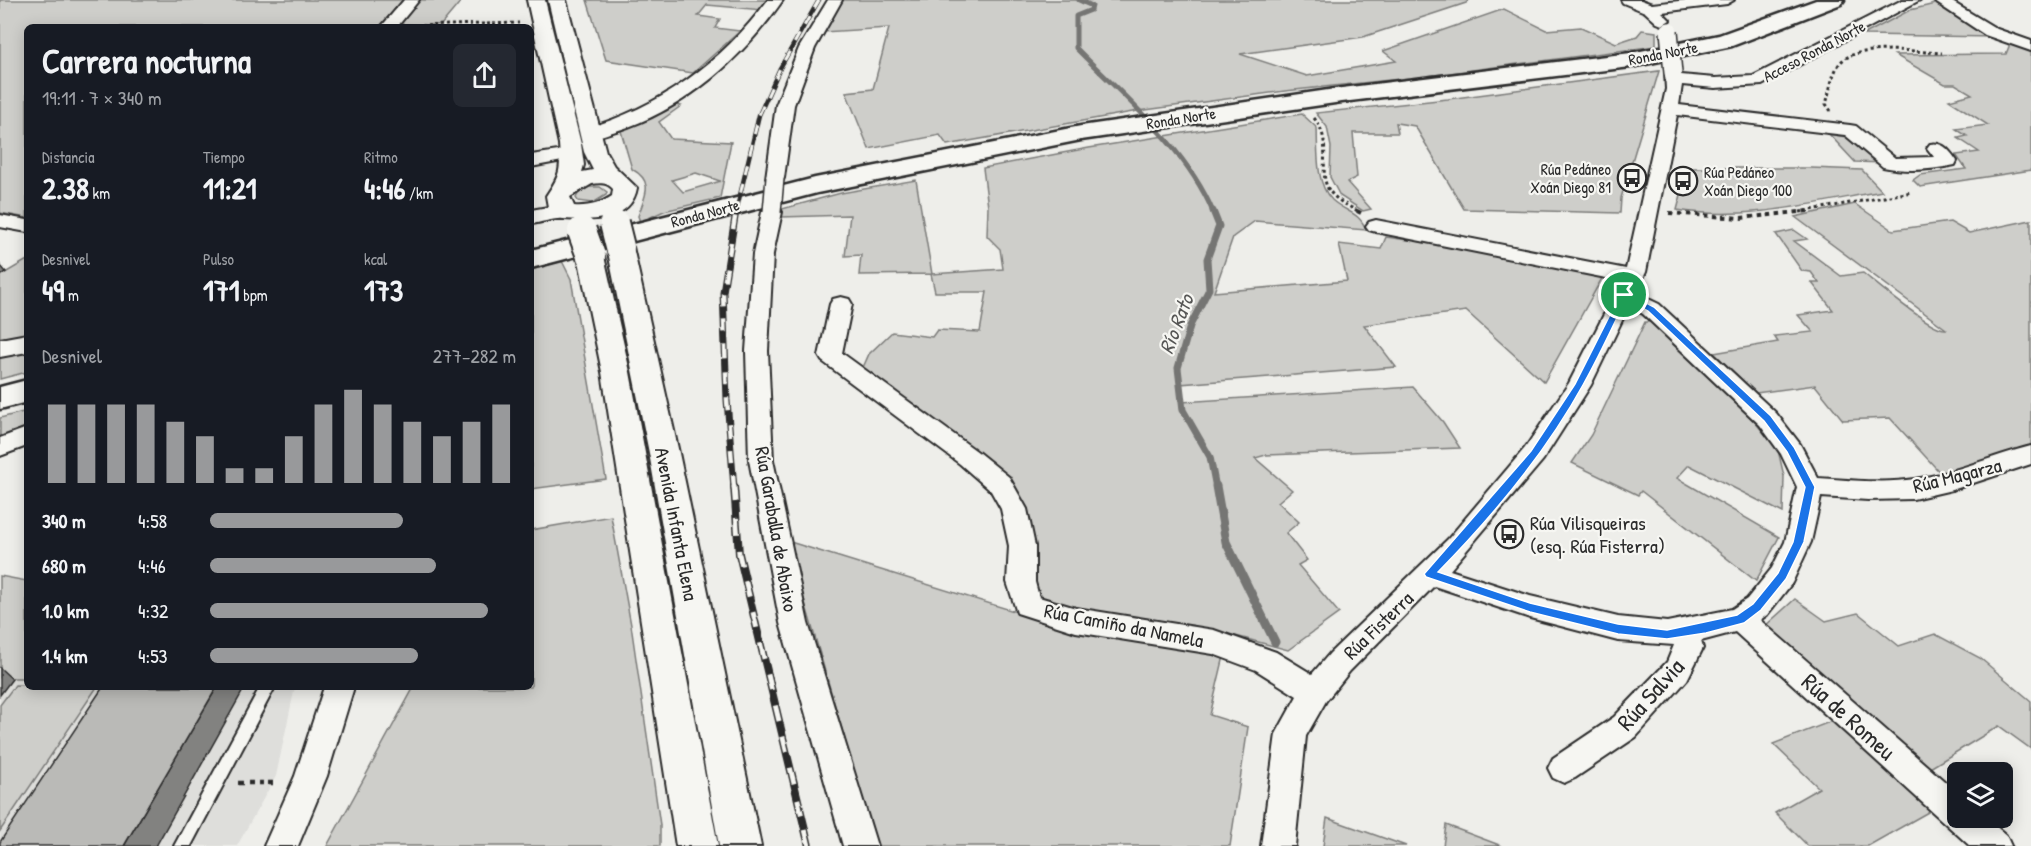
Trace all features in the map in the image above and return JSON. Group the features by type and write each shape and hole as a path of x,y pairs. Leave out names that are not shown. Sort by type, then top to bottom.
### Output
{"highway":[{"name":"Ronda Norte","path":"534,258 815,186 1081,133 1342,95 1631,60 1724,40 1777,23 1834,0"},
{"path":"0,398 24,392"}],"street":[{"path":"392,24 412,0"},
{"name":"Avenida Infanta Elena","path":"536,0 572,154 572,174 591,215 662,442 740,846"},
{"name":"Avenida Infanta Elena","path":"557,0 598,159 591,215 697,846"},
{"path":"591,133 618,127 670,101 709,72 752,30 776,0"},
{"name":"Rúa Garaballa de Abaixo","path":"835,0 807,48 785,105 772,212 763,254 757,351 761,460 794,623 860,846"},
{"path":"1628,0 1650,9 1727,0"},
{"name":"Acceso Ronda Norte","path":"1674,76 1715,83 1756,81 1913,0"},
{"path":"1939,0 1991,32 2031,45"},
{"name":"Rúa Fisterra","path":"1278,846 1291,734 1315,692 1340,662 1457,546 1534,454 1579,385 1629,286 1649,210 1670,109 1674,76 1669,31 1660,17 1650,9"},
{"path":"1670,109 1850,130"},
{"path":"1832,111 1850,130 1890,163 1906,165 1948,160 1936,148"},
{"path":"534,160 572,154"},
{"path":"534,211 591,215"},
{"path":"534,217 591,215"},
{"path":"0,221 24,225"},
{"path":"1376,226 1629,286 1768,419 1791,450 1810,487 1798,542 1782,575 1757,607 1740,619 1685,632 1667,634 1618,629 1530,608 1430,574"},
{"name":"Rúa Camiño da Namela","path":"841,304 830,356 969,458 1000,484 1014,509 1022,546 1021,582 1027,605 1076,620 1214,642 1266,661 1315,692"},
{"path":"0,348 24,344"},
{"path":"0,447 24,438"},
{"name":"Rúa Magarza","path":"1810,487 1923,488 2031,455"},
{"name":"Rúa de Romeu","path":"1740,619 1947,804"},
{"name":"Rúa Salvia","path":"1564,768 1626,727 1677,670 1689,648 1685,632"},
{"path":"281,846 311,776 338,690"},
{"path":"1973,828 1994,846"}],"lane":[{"path":"182,846 266,690"}],"path":[{"path":"501,24 519,23"},
{"path":"1832,111 1827,104 1837,69 1843,60 1867,52 1942,53"},
{"path":"1311,115 1320,123 1325,136 1327,160 1325,177 1329,189 1339,201 1364,214 1376,226"},
{"path":"1649,210 1703,217 1784,215 1860,199 1912,192"}],"shaded area":[{"path":"0,0 403,0 382,24 24,24 24,217 0,213"},
{"path":"417,0 462,0 442,24 396,24"},
{"path":"587,0 769,0 763,10 707,5 698,16 720,19 715,28 740,31 693,73 606,60"},
{"path":"841,0 1469,0 1466,3 1363,37 1240,54 1307,76 1396,61 1383,51 1504,9 1546,30 1581,27 1616,43 1637,36 1642,30 1656,32 1656,46 1138,111 947,145 940,135 869,149 846,92 873,89 889,28 823,32"},
{"path":"1939,3 1995,37 1863,35 1910,10"},
{"path":"2016,43 2031,49 2031,170 1920,187 1913,180 1920,175 1966,169 1956,155 1979,152 1958,138 1967,136 1956,129 1988,125 1949,100 1972,94 1955,84 1945,84 1895,55 2006,54 2010,44"},
{"path":"1659,71 1621,198 1620,213 1464,209 1415,126 1396,123 1398,133 1353,133 1357,177 1347,182 1371,209 1363,211 1340,196 1330,177 1331,147 1327,127 1316,113 1448,99"},
{"path":"669,104 681,106 659,122 671,139 731,142 720,198 664,211 640,222 638,216 645,196 646,184 644,179 632,169 621,131","holes":["696,173 721,181 683,192 672,180"]},
{"path":"1302,114 1317,128 1318,166 1327,193 1337,204 1360,219 1366,230 1255,221 1233,237 1214,292 1347,281 1339,244 1381,249 1386,237 1453,246 1605,273 1544,382 1466,311 1364,325 1396,367 1180,384 1182,402 1413,387 1443,422 1460,448 1266,455 1255,458 1292,490 1278,502 1299,522 1286,533 1307,560 1298,565 1339,613 1288,650 1232,635 1079,616 1039,604 1028,531 1019,499 861,372 869,354 892,332 932,337 937,330 980,332 987,292 935,292 931,274 859,275 861,255 845,256 850,215 781,217 782,209 841,193 916,180 932,274 1003,269 1000,249 987,236 988,207 983,168 1089,148"},
{"path":"1829,134 1852,138 1885,163 1855,162"},
{"path":"1688,168 1862,170 1882,191 1754,212 1703,213 1677,210"},
{"path":"589,187 600,187 607,192 606,195 593,203 578,201 576,198 579,192"},
{"path":"1855,204 1893,230 1950,222 1969,233 2031,220 2031,449 1945,478 1890,418 1843,420 1815,385 1756,393 1714,353 1778,342 1774,336 1813,332 1798,315 1833,310 1812,283 1819,283 1811,272 1802,271 1776,234 1794,230 1807,239 1794,241 1841,276 1863,273 1917,315 1939,328 1946,329 1795,217"},
{"path":"562,261 571,279 606,479 534,489 534,269"},
{"path":"24,262 24,336 0,341 0,276"},
{"path":"614,271 712,784 706,786 609,272"},
{"path":"1645,322 1650,322 1754,421 1778,450 1784,476 1783,513 1689,465 1677,478 1779,537 1756,581 1641,491 1638,495 1572,463 1591,435"},
{"path":"24,351 24,373 0,379 0,355"},
{"path":"24,412 24,431 0,441 0,418"},
{"path":"611,516 631,625 660,825 660,846 327,846 412,690 534,690 534,529"},
{"path":"787,541 1082,632 1225,652 1210,715 1248,727 1230,846 876,846"},
{"path":"0,576 24,580 24,678 0,678"},
{"path":"1795,599 1826,621 1858,613 1899,646 1935,634 1980,658 2031,701 2031,749 1999,726 1930,768 1764,627"},
{"path":"0,677 24,678 24,690 294,690 276,776 237,846 0,846"},
{"path":"15,685 24,685 24,690 95,690 0,831 0,705"},
{"path":"1837,719 1937,807 1868,846 1808,846 1775,813 1819,788 1773,744"},
{"path":"1327,818 1406,846 1323,846"},
{"path":"1446,825 1502,846 1443,846"}],"building":[{"path":"101,690 215,690 124,846 0,846 0,842"}],"waterway":[{"name":"Río Rato","path":"1079,0 1092,6 1091,10 1076,16 1076,48 1171,145 1202,189 1213,212"},
{"name":"Río Rato","path":"1213,211 1219,226 1207,259 1209,289 1190,326 1178,368 1183,410 1210,457 1216,488"},
{"name":"Río Rato","path":"1216,486 1226,542 1275,642"}],"railway":[{"path":"736,212 759,115 780,68 819,0"},
{"path":"734,488 727,400 723,292 736,211"},
{"path":"734,486 739,554 809,846"}],"place":[{"name":"Rúa Pedáneo Xoán Diego 81","path":"1632,178"},
{"name":"Rúa Pedáneo Xoán Diego 100","path":"1683,181"},
{"name":"Rúa Vilisqueiras (esq. Rúa Fisterra)","path":"1509,534"}],"route":[{"path":"1624,295 1638,300 1651,309 1706,358 1768,419 1791,450 1810,487 1798,542 1782,575 1757,607 1740,619 1706,628 1667,634 1618,629 1530,608 1430,574 1457,546 1534,454 1579,385 1624,295"}]}
